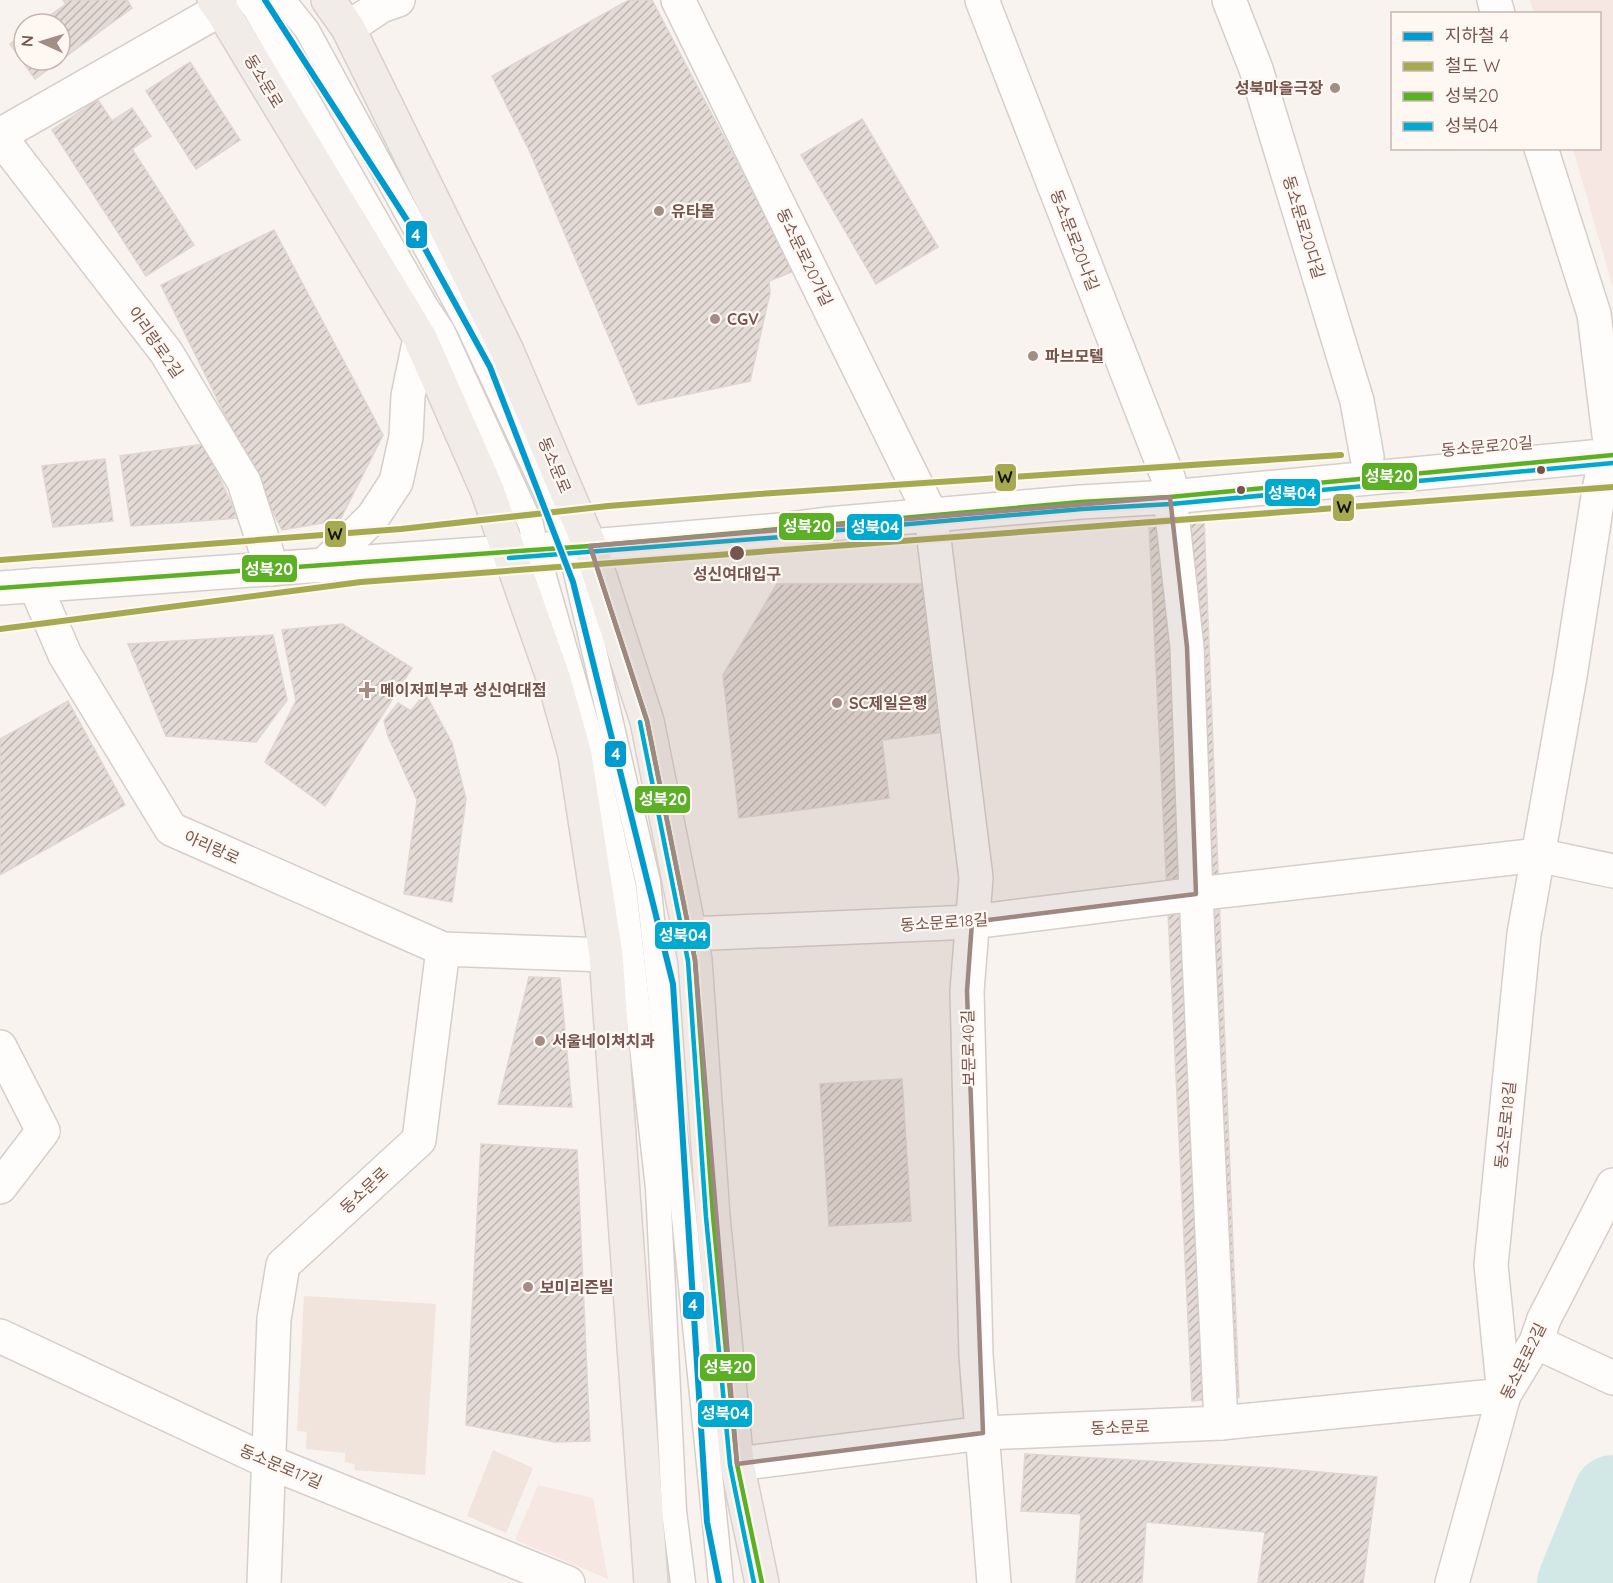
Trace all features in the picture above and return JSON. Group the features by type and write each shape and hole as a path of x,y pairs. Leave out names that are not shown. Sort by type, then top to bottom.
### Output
{"main road":[{"name":"동소문로","path":"328,0 348,28 507,351 647,721 695,960 713,1216 737,1464 762,1583"},
{"name":"동소문로","path":"228,3 420,338 487,490 522,550 575,755 606,955 651,1583"}],"street":[{"path":"348,28 381,6 399,0"},
{"name":"동소문로20가길","path":"678,0 931,515"},
{"name":"동소문로20나길","path":"982,0 1169,488"},
{"name":"동소문로20다길","path":"1229,0 1256,69 1357,401 1367,457"},
{"path":"0,136 228,3"},
{"name":"아리랑로2길","path":"0,136 166,352 244,482 272,569"},
{"path":"1538,855 1610,445 1594,314 1542,150"},
{"path":"323,566 373,517 396,482 406,437 408,396 420,338"},
{"name":"동소문로20길","path":"522,550 780,530 1081,502 1367,457 1610,445"},
{"name":"동소문로20길","path":"1169,488 1610,445"},
{"path":"1169,488 1187,647 1196,894 1221,1423"},
{"name":"보문로40길","path":"931,515 976,878 967,991 976,1356 994,1583"},
{"path":"0,588 522,550"},
{"name":"아리랑로","path":"35,585 65,655 171,829 442,949"},
{"name":"동소문로18길","path":"1504,1395 1491,1265 1524,934 1538,855"},
{"name":"동소문로18길","path":"690,934 972,922 1538,855 1613,870"},
{"path":"442,949 606,955"},
{"name":"동소문로","path":"264,1583 274,1319 283,1265 419,1140 442,949"},
{"path":"0,1047 43,1131 0,1187"},
{"name":"동소문로2길","path":"1452,1583 1504,1395 1536,1342 1544,1319 1613,1185"},
{"name":"동소문로17길","path":"0,1336 269,1462 568,1583"},
{"path":"1536,1342 1613,1377"},
{"name":"동소문로","path":"737,1464 983,1433 1221,1423 1504,1395"}],"lane":[{"path":"283,0 307,30 468,325 557,516 580,547 648,882 721,1583"},
{"path":"228,3 255,9 427,308 442,330 531,525 522,550 590,733 624,888 658,1188 674,1511 683,1583"}],"highlighted area":[{"path":"1170,497 1187,647 1196,894 972,922 967,991 983,1433 737,1464 695,960 647,721 590,546"}],"shaded area":[{"path":"1530,0 1613,0 1613,288 1573,150 1601,150 1601,12 1534,12"},
{"path":"304,1296 436,1304 425,1475 354,1470 355,1464 345,1462 345,1453 306,1449 307,1432 297,1431"},
{"path":"493,1450 533,1468 506,1533 467,1516"},
{"path":"538,1485 593,1498 608,1579 515,1540"}],"building":[{"path":"63,0 127,0 132,8 72,52 72,12 55,12 66,4"},
{"name":"유타몰","path":"629,0 652,0 794,271 769,281 770,293 750,381 638,405 529,150 492,76"},
{"path":"190,62 240,140 196,169 146,91"},
{"path":"30,72 45,72 35,79"},
{"path":"98,100 112,121 132,108 151,136 132,149 194,245 146,276 52,130"},
{"path":"862,119 938,247 876,284 801,155"},
{"path":"274,230 383,435 340,520 282,530 161,285"},
{"path":"204,444 238,518 131,526 120,456"},
{"path":"105,459 113,521 53,527 42,466"},
{"path":"1204,519 1239,1397 1192,1401 1149,525"},
{"name":"SC제일은행","path":"777,584 933,584 951,731 882,740 889,798 739,818 723,675"},
{"path":"342,624 412,668 325,806 265,762 296,701 282,630"},
{"path":"273,635 287,700 256,742 166,736 128,644"},
{"path":"425,693 452,743 466,799 452,902 404,894 417,800 388,736 384,721 398,703 411,711"},
{"path":"68,701 125,805 0,875 0,739"},
{"name":"서울네이쳐치과","path":"529,977 560,978 572,1107 498,1104"},
{"path":"902,1079 911,1221 829,1226 820,1084"},
{"name":"보미리즌빌","path":"481,1144 577,1150 590,1441 555,1442 466,1425"},
{"path":"1025,1454 1273,1468 1377,1477 1363,1583 1258,1583 1265,1532 1146,1522 1142,1583 1076,1583 1081,1514 1021,1511"}],"waterway":[{"path":"1577,1583 1613,1495"}],"metro line":[{"name":"4","path":"265,0 423,245 490,367 573,582 673,984 707,1522 719,1583"}],"rail line":[{"name":"W","path":"0,560 401,529 608,506 759,494 1341,455"},
{"name":"W","path":"0,629 361,582 1613,487"}],"transit line":[{"name":"성북20","path":"0,588 590,546 1081,502 1170,497 1613,455"},
{"name":"성북04","path":"509,558 781,537 1082,509 1171,504 1613,463"},
{"name":"성북20","path":"590,546 647,721 695,960 713,1216 737,1464 762,1583"},
{"name":"성북04","path":"640,722 688,961 706,1217 730,1465 754,1583"}],"place":[{"name":"성북마을극장","path":"1335,88"},
{"name":"유타몰","path":"659,211"},
{"name":"CGV","path":"715,319"},
{"name":"파브모텔","path":"1033,356"},
{"name":"성신여대입구","path":"737,553"},
{"name":"메이저피부과 성신여대점","path":"367,690"},
{"name":"SC제일은행","path":"837,703"},
{"name":"서울네이쳐치과","path":"540,1041"},
{"name":"보미리즌빌","path":"528,1287"}]}
